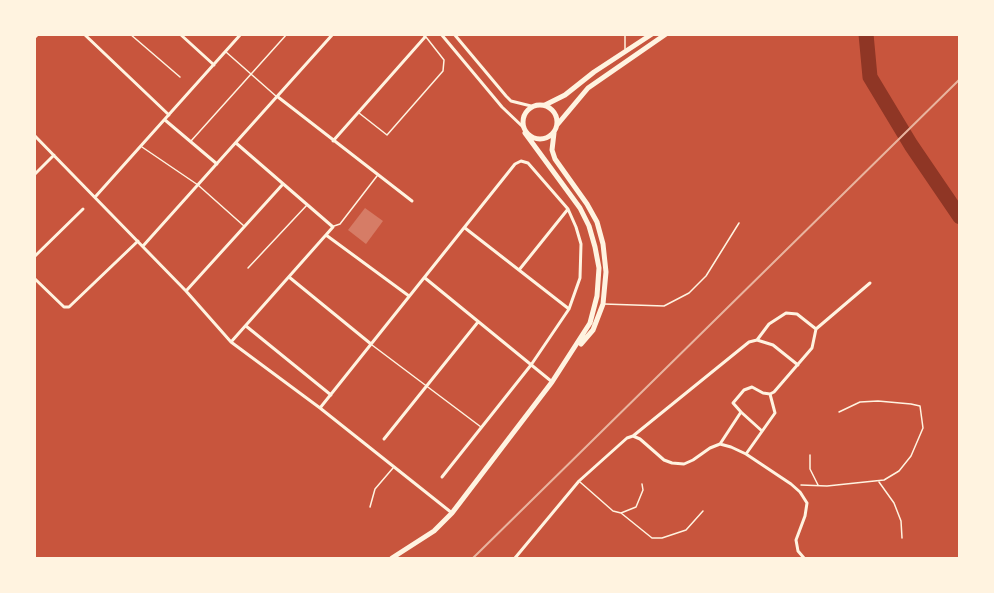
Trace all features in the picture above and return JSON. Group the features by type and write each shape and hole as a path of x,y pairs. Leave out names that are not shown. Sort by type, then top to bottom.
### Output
{"main road":[{"path":"392,558 434,531 452,513 552,382 590,323 597,296 599,268 589,226 580,208 524,130 523,115 531,106 545,105 565,95 624,51 652,34"},
{"path":"570,356 592,330 603,304 606,272 603,244 597,222 555,159 552,150 554,133 557,125 588,88 666,34"},
{"path":"545,105 555,113 557,125"},
{"path":"524,130 532,138 540,140 554,133"}],"street":[{"path":"34,38 38,34"},
{"path":"84,34 169,115"},
{"path":"180,34 214,65"},
{"path":"96,197 241,34"},
{"path":"143,246 333,34"},
{"path":"441,34 524,130"},
{"path":"454,34 506,96 512,101 531,106"},
{"path":"333,141 424,36"},
{"path":"277,97 412,201"},
{"path":"165,120 217,164"},
{"path":"34,135 186,291 231,342 320,408 452,513"},
{"path":"231,342 333,226 236,143"},
{"path":"34,175 54,154"},
{"path":"320,408 515,164 520,161 528,163 568,209 581,244 580,278 569,309 531,364 442,477"},
{"path":"186,291 283,184"},
{"path":"34,257 83,209"},
{"path":"519,270 568,209"},
{"path":"465,228 569,309"},
{"path":"326,235 410,296"},
{"path":"34,278 64,307 69,307 138,241"},
{"path":"289,277 371,344"},
{"path":"424,278 552,382"},
{"path":"762,431 734,403 744,390 752,387 763,393 774,392 812,348 816,329 870,283"},
{"path":"515,558 579,481 627,438 633,436 743,345 757,340 769,324 786,313 798,314 816,329"},
{"path":"384,439 478,322"},
{"path":"246,326 331,395"},
{"path":"757,340 773,345 798,365"},
{"path":"746,454 775,413 770,394"},
{"path":"633,436 640,439 664,460 684,464 720,444 741,412"},
{"path":"720,444 746,454 800,492 807,503 796,540 798,552 804,558"}],"lane":[{"path":"130,34 180,77"},
{"path":"190,141 287,34"},
{"path":"624,51 625,34"},
{"path":"359,112 387,135 443,70 444,60 424,36"},
{"path":"225,52 277,97"},
{"path":"141,146 198,184 244,226"},
{"path":"333,226 340,224 378,175"},
{"path":"248,268 307,204"},
{"path":"603,304 664,306 689,293 706,276 739,223"},
{"path":"371,344 482,427"},
{"path":"370,507 375,489 394,467"},
{"path":"579,481 613,511 621,513 652,538 662,538 686,530 703,511"},
{"path":"621,513 636,507 643,490 642,484"}],"path":[{"path":"791,484 818,486 884,480 899,471 911,456 923,428 920,406 878,401 860,402 839,412"},
{"path":"810,454 810,470 818,486"},
{"path":"879,481 894,504 901,521 902,538"}],"building":[{"path":"365,208 383,221 366,244 348,230"}],"waterway":[{"path":"866,34 870,77 911,145 960,217"}],"railway":[{"path":"473,558 960,79"}]}
